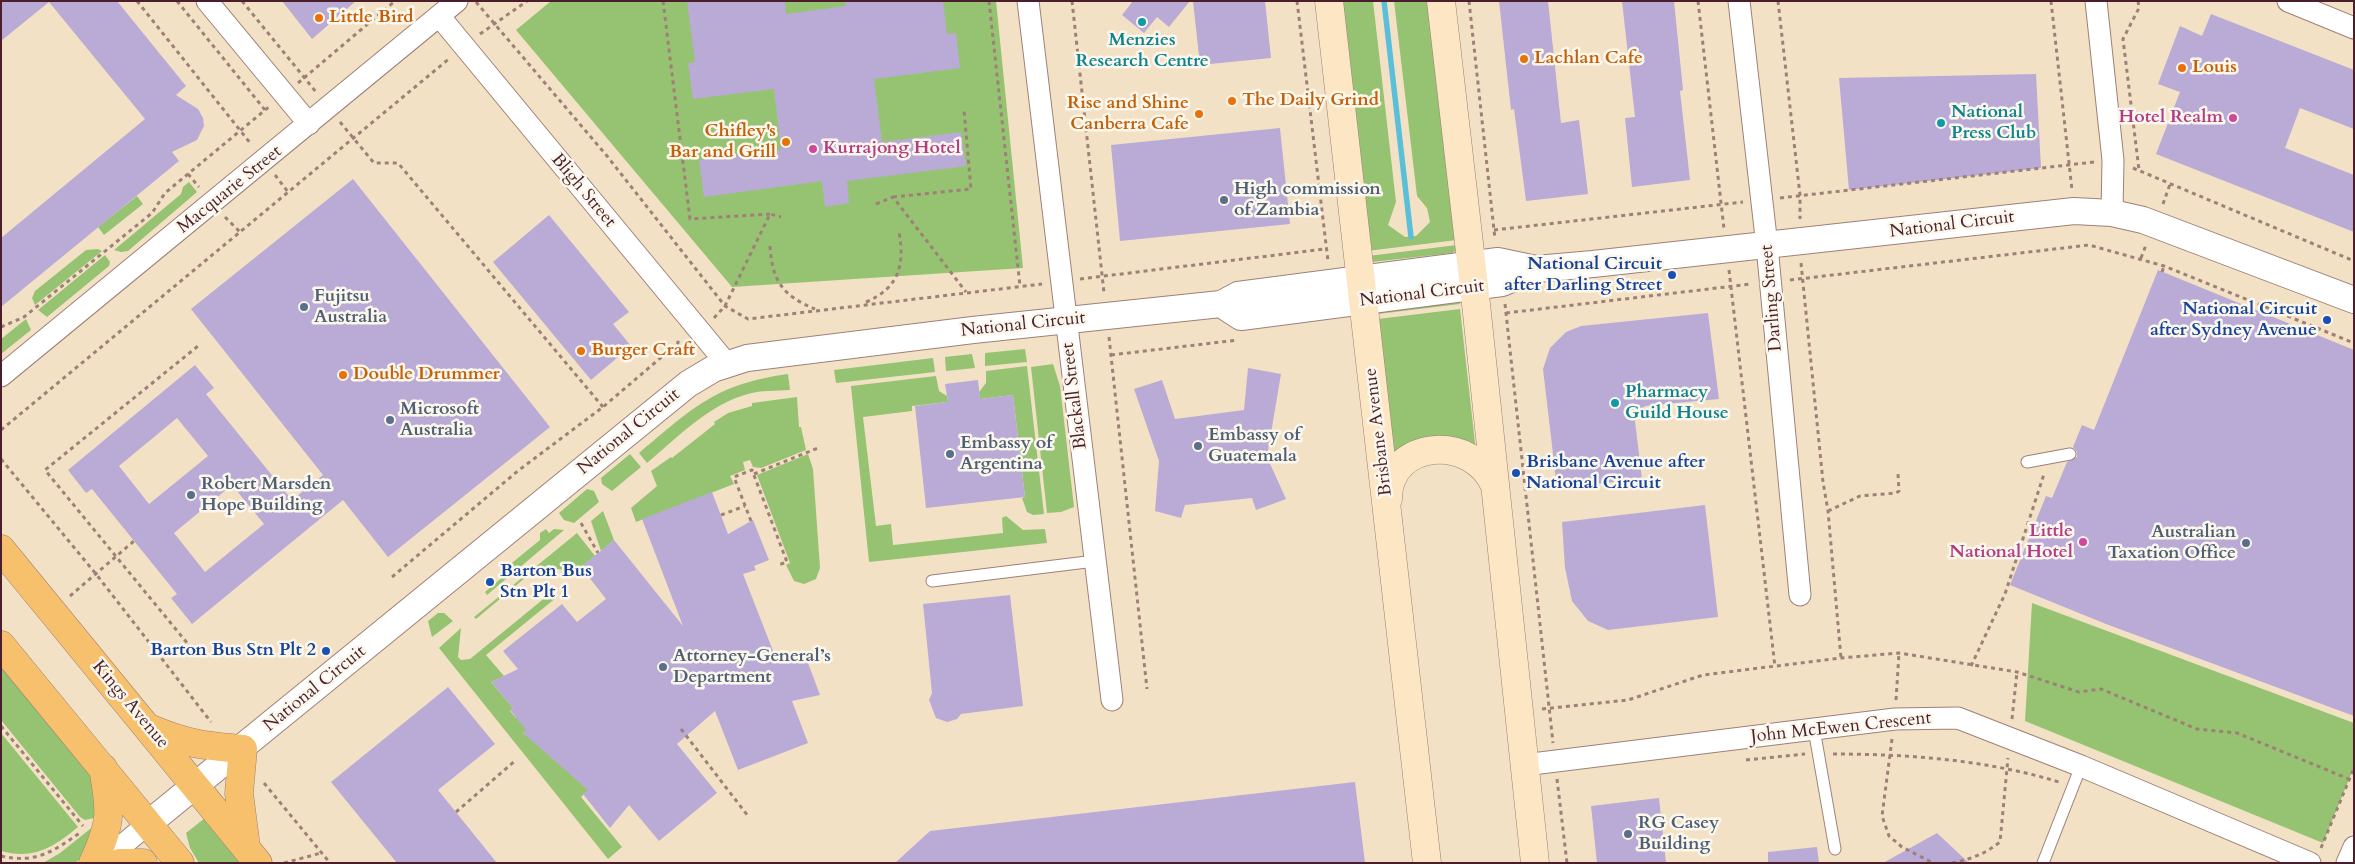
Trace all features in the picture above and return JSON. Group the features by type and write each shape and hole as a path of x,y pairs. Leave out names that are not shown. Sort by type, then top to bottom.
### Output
{"main road":[{"name":"Brisbane Avenue","path":"1329,1 1427,863"},
{"path":"1440,1 1472,276 1535,863"},
{"path":"1388,508 1388,489 1396,472 1409,459 1426,451 1445,449 1472,457 1486,470 1495,486"},
{"name":"Kings Avenue","path":"1,549 197,786 252,856"},
{"path":"1,644 180,863"},
{"path":"148,728 182,742 243,749 239,793 252,856"},
{"path":"93,863 106,836 109,819 110,806 103,767"},
{"path":"120,863 143,863"}],"street":[{"path":"207,1 309,124"},
{"name":"Macquarie Street","path":"1,376 264,162 457,1"},
{"name":"Blackall Street","path":"1028,1 1112,700"},
{"name":"Darling Street","path":"1739,1 1767,246 1800,595"},
{"path":"2288,1 2354,28"},
{"path":"2101,2 2113,160 2112,213"},
{"name":"Bligh Street","path":"440,17 727,364"},
{"name":"National Circuit","path":"149,824 678,392 700,376 727,364 776,353 1221,304 1238,295 1363,290 1472,276 1498,261 1536,269 1767,246 2074,211 2112,213 2155,224 2354,300"},
{"name":"John McEwen Crescent","path":"1524,766 1895,719 1958,718 2314,859"},
{"path":"101,863 149,824"},
{"path":"2348,863 2354,847"}],"lane":[{"path":"2027,462 2070,454"},
{"path":"932,581 1095,561"},
{"path":"1814,729 1835,850"},
{"path":"2043,863 2081,766"}],"path":[{"path":"136,1 288,192"},
{"path":"176,1 265,110"},
{"path":"242,1 305,77"},
{"path":"1,328 24,317 152,214 164,193 396,1"},
{"path":"476,1 607,156 725,306 748,320 862,304 1042,284"},
{"path":"1,430 447,60 527,1"},
{"path":"663,1 690,219 770,214 780,217"},
{"path":"989,1 1020,286"},
{"path":"1072,1 1147,689"},
{"path":"1297,1 1327,259"},
{"path":"1469,1 1495,236"},
{"path":"1698,1 1775,667"},
{"path":"1778,1 1800,195 1802,280 1828,511 1841,658"},
{"path":"2051,1 2074,211"},
{"path":"2138,1 2139,8 2123,39 2139,170"},
{"path":"447,60 454,68"},
{"path":"876,204 893,197 972,189 964,110"},
{"path":"353,138 374,163 398,163 603,407"},
{"path":"1776,198 2113,160 2354,261"},
{"path":"2160,210 2170,184"},
{"path":"893,197 966,293"},
{"path":"1494,230 1742,202"},
{"path":"714,318 725,306 770,214"},
{"path":"862,304 883,293 894,282 902,252 899,232"},
{"path":"2141,258 2149,238"},
{"path":"1788,280 1802,280 2089,245 2141,258 2164,266 2354,343"},
{"path":"770,246 771,262 784,291 798,302 816,310"},
{"path":"1077,279 1326,249"},
{"path":"2162,272 2164,266"},
{"path":"1506,313 1749,284"},
{"path":"1504,300 1553,745"},
{"path":"392,577 519,470 603,407 678,343 678,335"},
{"path":"1111,355 1248,338"},
{"path":"197,655 45,470 198,346"},
{"path":"754,474 818,448"},
{"path":"1,459 96,574 211,721"},
{"path":"1971,666 2005,594 2049,459"},
{"path":"751,521 734,477 752,470 787,562 778,565"},
{"path":"1828,511 1860,496 1896,493 1899,491 1898,474"},
{"path":"721,515 745,506"},
{"path":"581,523 598,553"},
{"path":"51,611 134,541"},
{"path":"1534,710 1628,700 1703,676 1841,658 1899,653 2017,672 2079,692 2101,689 2197,729 2237,733 2354,781"},
{"path":"1899,653 1895,719 1882,816 1889,836 1902,847 1933,863"},
{"path":"1952,863 1979,855 2000,842 2017,672"},
{"path":"1,726 85,829 50,854 27,862 1,856"},
{"path":"681,729 748,816"},
{"path":"1837,754 1890,754 2008,768 2049,779"},
{"path":"456,812 516,760"},
{"path":"2314,859 2354,768"},
{"path":"1556,773 1567,863"},
{"path":"264,782 330,863"},
{"path":"284,863 321,853"}],"green space":[{"name":"Kurrajong Hotel","path":"551,1 996,1 1023,268 732,287 516,30"},
{"path":"1338,1 1373,1 1396,202 1388,225 1405,237 1416,236 1430,222 1427,208 1417,196 1394,1 1429,1 1457,240 1367,251"},
{"path":"189,182 197,192 128,251 114,250 181,194 183,187"},
{"path":"137,196 143,204 104,235 98,227"},
{"path":"1457,245 1457,250 1452,253 1372,262 1368,256"},
{"path":"98,249 102,251 35,305 32,298 35,291 86,250"},
{"path":"105,255 110,262 109,266 47,317 38,310"},
{"path":"1459,300 1460,304 1378,314 1378,308"},
{"path":"1460,309 1476,452 1395,463 1378,319"},
{"path":"26,319 31,330 1,354 1,339"},
{"path":"1025,349 1027,362 985,366 985,353"},
{"path":"972,354 975,368 946,371 945,357"},
{"path":"933,358 935,372 836,383 834,370"},
{"path":"1053,364 1060,386 1074,507 1061,512 1047,513 1031,367"},
{"path":"1027,366 1044,514 1033,515 1027,512 1022,498 1025,497 1013,395 980,399 979,392 986,383 986,371"},
{"path":"788,374 790,390 758,392 734,399 720,405 694,423 647,463 639,453 706,400 742,384"},
{"path":"936,376 939,391 947,396 948,402 912,406 912,411 863,417 876,526 891,524 893,545 1003,533 1002,518 1006,516 1023,530 1045,529 1047,543 869,562 851,386"},
{"path":"797,397 799,427 801,427 806,450 761,468 753,467 750,460 743,462 745,470 730,476 734,484 636,522 631,508 657,486 651,471 672,458 715,424 714,422 728,413 752,406 752,403"},
{"path":"630,454 641,467 612,491 602,484 601,478"},
{"path":"808,454 813,469 820,568 816,579 804,584 794,581 786,565 790,563 757,475"},
{"path":"587,489 594,491 599,502 574,523 564,520 559,513"},
{"path":"603,511 614,540 601,551 591,521"},
{"path":"546,529 549,533 554,529 564,530 487,595 485,592 505,575 502,571 540,540 540,533"},
{"path":"577,533 595,556 576,571 538,567 476,619 474,617"},
{"path":"552,592 557,597 486,655 504,676 491,682 513,708 510,711 516,718 551,710 523,733 595,784 581,797 622,847 608,859 439,648 461,628 458,657 461,660 470,659"},
{"path":"2032,603 2354,723 2354,767 2323,843 2025,721"},
{"path":"438,613 444,613 453,621 432,637 428,621"},
{"path":"1,664 98,786 94,818 85,820 80,817 1,720"},
{"path":"1,733 78,827 52,846 34,853 24,854 1,851"},
{"path":"205,818 244,863 199,863 190,848 186,833"},
{"path":"95,825 86,854 75,863 43,863 60,853"}],"building":[{"path":"1,1 117,1 186,86 176,95 198,109 203,118 204,126 197,140 172,152 179,161 1,307 1,238 145,119 49,2 1,41"},
{"path":"282,1 356,1 312,39"},
{"path":"687,1 785,1 786,14 846,6 845,1 943,1 947,34 956,33 960,68 874,79 882,142 961,132 966,166 847,181 849,203 825,207 822,181 704,197 699,160 781,150 774,89 693,99 688,63 695,62"},
{"name":"Menzies Research Centre","path":"1133,1 1190,1 1169,27 1157,17 1144,33 1122,15"},
{"path":"1193,1 1265,1 1271,58 1200,65"},
{"path":"1499,1 1548,1 1561,123 1579,120 1588,194 1526,201 1514,109 1511,110"},
{"path":"1622,1 1674,1 1683,90 1680,91 1690,180 1632,187 1625,118 1635,117"},
{"name":"Hotel Realm","path":"2211,14 2354,70 2354,129 2300,108 2285,148 2354,175 2354,232 2156,154 2180,92 2158,84 2180,26 2202,36"},
{"name":"National Press Club","path":"2036,74 2041,168 1849,190 1839,78"},
{"path":"1280,128 1290,224 1120,241 1111,145"},
{"path":"353,179 550,427 388,557 343,500 192,624 171,598 177,594 92,489 86,493 68,470 195,365 214,388 206,394 292,500 323,475 191,309","holes":["177,418 208,456 149,504 119,466","232,485 264,524 205,572 174,533"]},
{"path":"549,215 629,312 613,324 631,346 591,380 493,262"},
{"name":"Australian Taxation Office","path":"2158,270 2354,350 2354,716 2106,624 2010,585 2046,496 2052,498 2067,462 2077,457 2077,452 2073,447 2082,425 2094,430"},
{"name":"Pharmacy Guild House","path":"1708,313 1719,399 1645,406 1635,421 1642,479 1557,488 1543,369 1550,348 1566,332 1581,326"},
{"path":"1248,368 1281,374 1267,457 1286,499 1256,510 1252,498 1185,505 1181,518 1155,511 1159,461 1134,389 1162,380 1175,419 1244,410"},
{"path":"978,380 980,399 1013,395 1025,497 926,508 915,406 948,402 945,384"},
{"name":"Attorney-General’s Department","path":"712,492 728,534 753,520 769,560 754,566 756,570 743,574 777,661 789,656 791,660 805,655 820,695 792,701 808,743 738,770 715,711 677,744 717,793 659,841 629,805 610,828 583,794 588,790 523,733 526,730 510,710 513,708 491,682 518,669 503,651 562,604 577,622 606,599 581,567 614,540 683,626 642,519"},
{"path":"1705,505 1718,617 1608,630 1588,621 1572,601 1565,568 1562,522"},
{"path":"1010,595 1023,706 961,714 957,719 947,722 936,718 929,700 932,693 923,604"},
{"path":"448,687 495,744 438,790 497,863 397,863 331,782"},
{"path":"1355,782 1365,863 895,863 930,831"},
{"name":"RG Casey Building","path":"1659,798 1666,863 1597,863 1591,806"},
{"path":"1937,833 1969,863 1883,863"},
{"name":"RG Casey Building","path":"1817,847 1819,863 1768,863 1768,852"}],"waterway":[{"path":"1384,1 1411,237"}],"place":[{"name":"Little Bird","path":"319,18"},
{"name":"Menzies Research Centre","path":"1142,22"},
{"name":"Lachlan Cafe","path":"1524,59"},
{"name":"Louis","path":"2182,68"},
{"name":"The Daily Grind","path":"1232,101"},
{"name":"Rise and Shine Canberra Cafe","path":"1199,114"},
{"name":"Hotel Realm","path":"2233,118"},
{"name":"National Press Club","path":"1941,123"},
{"name":"Chifley's Bar and Grill","path":"786,142"},
{"name":"Kurrajong Hotel","path":"813,149"},
{"name":"High commission of Zambia","path":"1224,200"},
{"name":"National Circuit after Darling Street","path":"1672,275"},
{"name":"Fujitsu Australia","path":"304,307"},
{"name":"National Circuit after Sydney Avenue","path":"2327,320"},
{"name":"Burger Craft","path":"581,351"},
{"name":"Double Drummer","path":"343,375"},
{"name":"Pharmacy Guild House","path":"1615,403"},
{"name":"Microsoft Australia","path":"390,420"},
{"name":"Embassy of Guatemala","path":"1198,446"},
{"name":"Embassy of Argentina","path":"950,454"},
{"name":"Brisbane Avenue after National Circuit","path":"1516,473"},
{"name":"Robert Marsden Hope Building","path":"191,495"},
{"name":"Little National Hotel","path":"2083,542"},
{"name":"Australian Taxation Office","path":"2246,543"},
{"name":"Barton Bus Stn Plt 1","path":"490,582"},
{"name":"Barton Bus Stn Plt 2","path":"326,651"},
{"name":"Attorney-General’s Department","path":"663,667"},
{"name":"RG Casey Building","path":"1628,834"}]}
